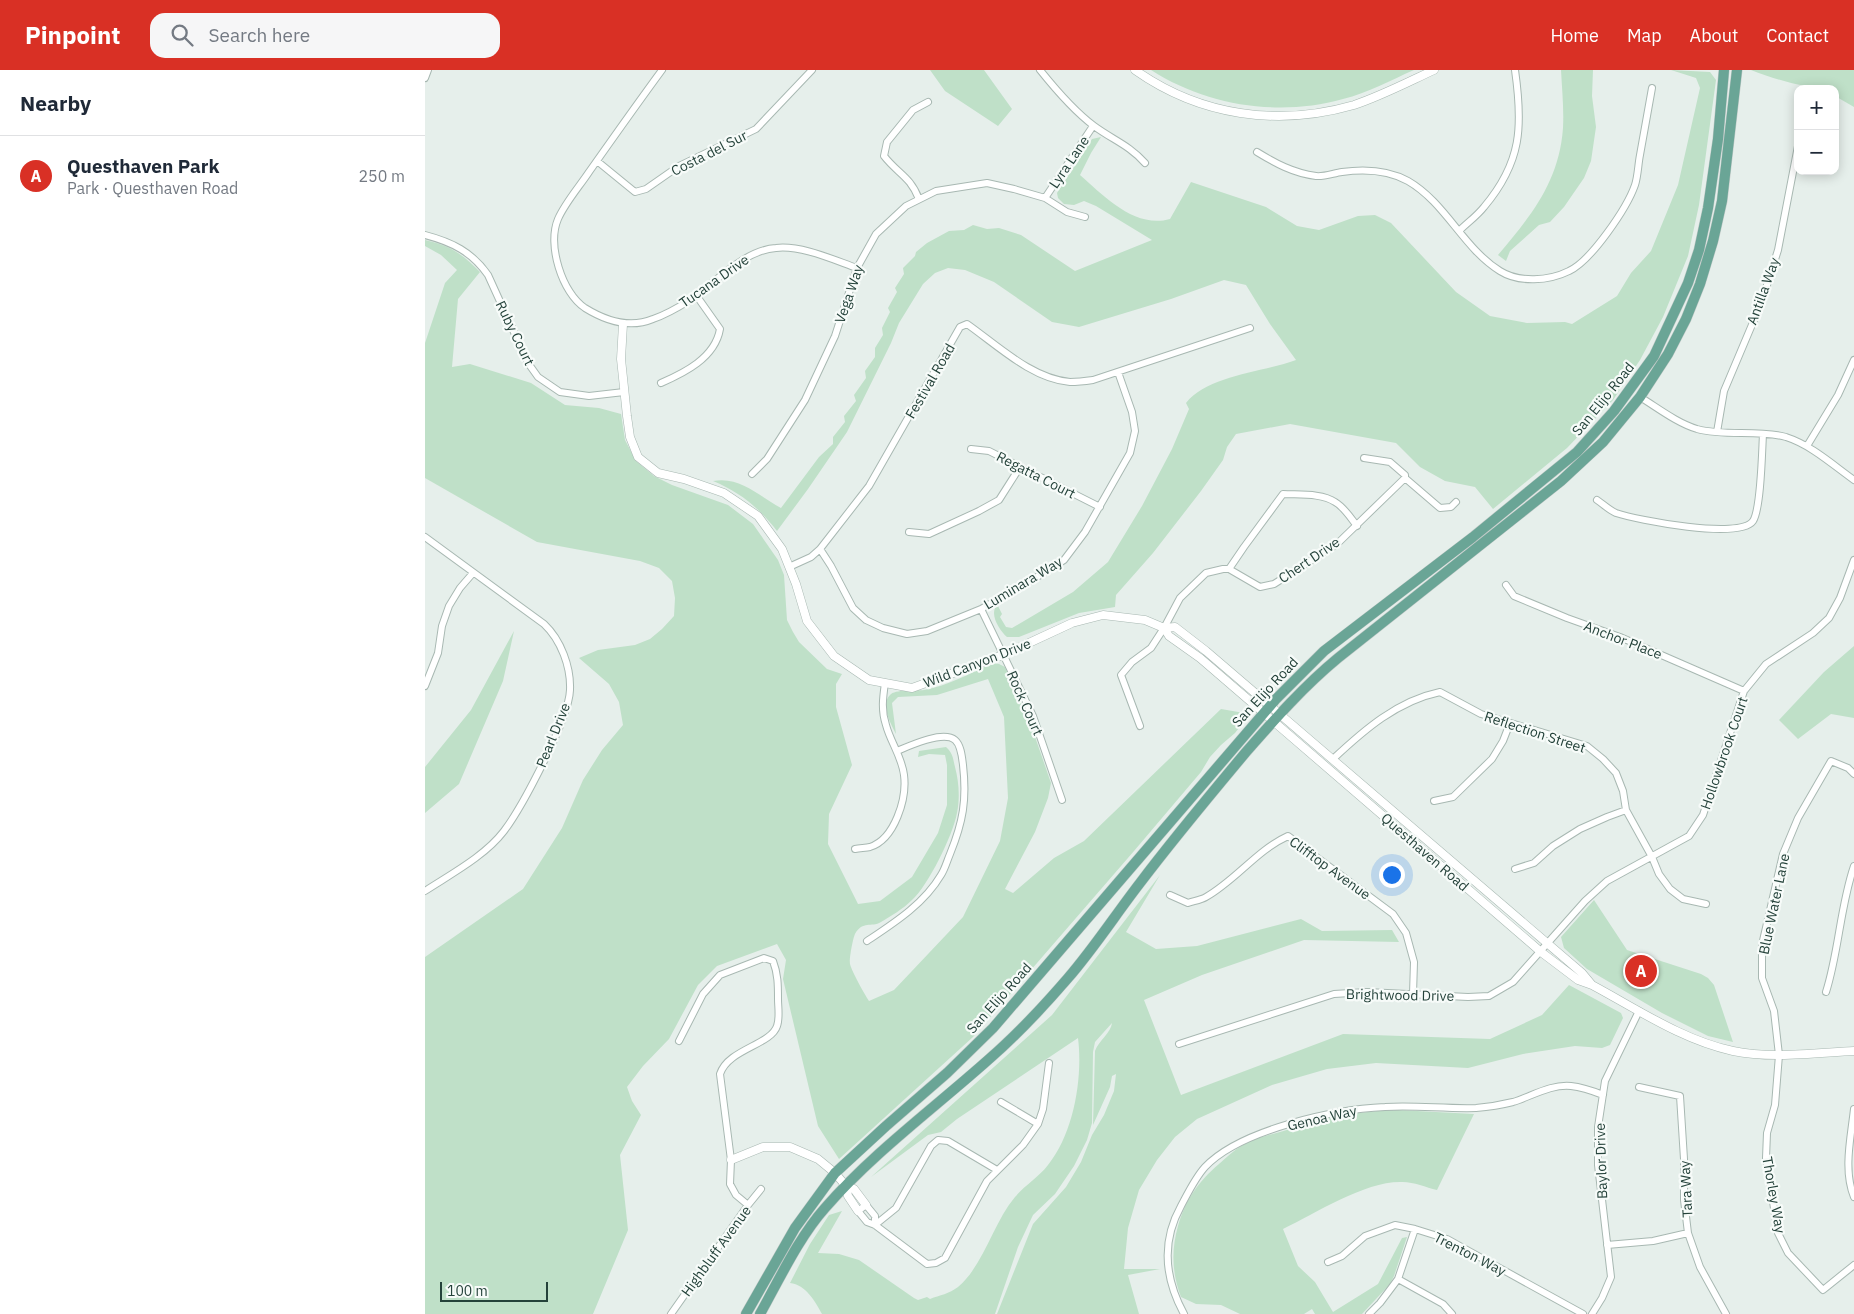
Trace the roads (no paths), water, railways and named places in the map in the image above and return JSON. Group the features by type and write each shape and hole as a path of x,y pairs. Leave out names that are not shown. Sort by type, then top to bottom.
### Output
{"main road":[{"name":"San Elijo Road","path":"746,1314 795,1228 835,1173 947,1074 993,1028 1266,709 1324,652 1577,452 1614,412 1654,356 1688,283 1699,250 1708,208 1718,138 1723,70"},
{"name":"San Elijo Road","path":"760,1314 799,1245 823,1210 900,1134 988,1060 1033,1018 1070,976 1141,882 1222,781 1276,717 1313,678 1561,481 1603,442 1640,397 1668,354 1700,284 1722,201 1737,70"}],"street":[{"path":"425,78 428,70"},
{"name":"Tucana Drive","path":"662,70 557,220 554,237 555,252 561,275 572,296 593,313 623,324 652,320 689,301 755,253 776,248 792,248 857,268"},
{"name":"Costa del Sur","path":"597,161 635,192 646,189 679,166 756,129 812,70"},
{"path":"1040,70 1056,91 1093,126 1135,151 1145,163"},
{"path":"1135,70 1171,92 1199,103 1243,114 1270,117 1312,114 1355,104 1434,70"},
{"path":"1459,231 1484,208 1506,176 1515,154 1520,122 1515,70"},
{"path":"1257,152 1281,167 1317,176 1354,170 1381,171 1407,181 1427,194 1476,252 1502,272 1522,278 1545,278 1570,271 1590,254 1617,220 1635,185 1652,88"},
{"path":"919,200 914,188 906,177 892,166 884,156 887,142 892,135 913,110 928,102"},
{"name":"Lyra Lane","path":"1045,198 1093,126"},
{"name":"Antilla Way","path":"1717,432 1724,391 1762,301 1778,250 1794,167"},
{"name":"Vega Way","path":"751,474 767,458 805,400 835,336 857,268 876,234 906,206 936,191 987,183 1045,198 1067,212 1085,217"},
{"name":"Ruby Court","path":"425,235 443,240 460,248 480,264 488,275 528,363 538,377 560,392 589,396 625,392"},
{"path":"661,383 688,371 709,351 719,335 719,329 696,295"},
{"name":"Wild Canyon Drive","path":"623,324 621,359 630,437 638,457 658,474 683,479 724,493 758,516 783,549 807,622 834,656 869,680 911,688 1003,655 1072,623 1103,614 1145,620 1164,628 1175,627 1188,636 1266,709"},
{"name":"Festival Road","path":"789,567 811,557 821,549 869,486 960,327 967,324 1005,354 1039,373 1070,382 1093,380 1118,372"},
{"path":"1118,372 1250,328"},
{"path":"1807,446 1838,395 1854,360"},
{"name":"Luminara Way","path":"821,549 853,608 866,620 883,628 907,634 927,631 981,610 1064,560 1085,532 1100,507 1130,453 1135,431 1132,412 1118,372"},
{"path":"1640,397 1676,419 1697,429 1717,432 1748,432 1785,437 1807,446 1854,480"},
{"path":"1597,500 1614,512 1696,528 1737,528 1749,526 1755,519 1763,434"},
{"name":"Regatta Court","path":"971,449 989,451 1100,507"},
{"path":"1364,458 1390,462 1405,475 1405,478 1440,508 1451,507 1456,502"},
{"path":"909,532 929,534 999,500 1021,467"},
{"name":"Chert Drive","path":"1229,570 1260,587 1274,584 1337,544 1405,478"},
{"path":"1141,726 1121,675 1132,662 1151,648 1180,598 1202,576 1206,573 1223,569 1229,570 1283,494 1318,497 1334,501 1344,509 1357,526"},
{"name":"Pearl Drive","path":"425,537 544,624 553,633 560,644 568,670 570,690 564,716 546,755 504,832 477,857 425,891"},
{"name":"Hollowbrook Court","path":"1547,944 1585,900 1607,882 1689,836 1703,815 1744,691 1766,664 1813,633 1829,618 1851,579 1854,560"},
{"path":"425,686 438,653 442,626 449,606 460,588 473,573"},
{"name":"Anchor Place","path":"1506,585 1514,596 1620,637 1744,691"},
{"name":"Rock Court","path":"981,610 1033,716 1061,800"},
{"path":"855,848 871,847 885,837 895,823 903,795 904,775 897,751 885,724 882,702 885,683"},
{"name":"Reflection Street","path":"1333,759 1363,731 1381,718 1427,695 1440,692 1481,714 1587,746 1616,773 1623,792 1626,810 1652,857 1659,874 1670,889 1683,899 1706,904"},
{"name":"Questhaven Road","path":"1266,709 1333,759 1582,972 1592,985"},
{"name":"Questhaven Road","path":"1276,717 1541,952 1578,980 1592,985 1691,1038 1733,1052 1779,1055 1854,1051"},
{"path":"1434,801 1453,797 1492,759 1503,741 1510,723"},
{"path":"867,941 896,922 920,902 941,876 955,843 965,810 965,786 961,751 955,740 945,736 920,742 897,751"},
{"name":"Blue Water Lane","path":"1779,1055 1774,1011 1762,978 1762,945 1783,854 1798,818 1831,761 1848,768 1854,774"},
{"path":"1515,869 1534,863 1553,846 1580,830 1626,810"},
{"name":"Clifftop Avenue","path":"1170,895 1188,903 1205,898 1276,841 1287,836 1393,914 1406,933 1414,962 1413,994"},
{"path":"1826,992 1833,971 1847,893 1854,866"},
{"name":"Brightwood Drive","path":"1179,1044 1333,994 1367,992 1468,997 1489,996 1513,982 1547,944"},
{"path":"679,1041 703,994 720,975 764,958 773,961 777,973 777,1027 771,1035 731,1058 723,1066 720,1074 731,1160 730,1184 736,1195 748,1205"},
{"name":"Baylor Drive","path":"1592,1314 1603,1298 1611,1277 1598,1165 1598,1127 1605,1082 1639,1011"},
{"name":"Thorley Way","path":"1779,1055 1775,1105 1767,1133 1766,1158 1779,1233 1788,1254 1823,1290 1854,1265"},
{"path":"731,1160 763,1147 790,1147 818,1159 835,1173 846,1186 848,1196 867,1222 875,1225 927,1264 936,1263 945,1258 987,1182 1023,1145 1038,1124 1043,1108 1049,1063"},
{"name":"Genoa Way","path":"1184,1314 1175,1298 1168,1273 1168,1247 1171,1231 1190,1189 1205,1168 1237,1143 1263,1133 1340,1111 1386,1106 1475,1108 1497,1106 1546,1089 1569,1086 1588,1089 1603,1095"},
{"name":"Tara Way","path":"1639,1087 1680,1096 1684,1159 1684,1200 1688,1233 1700,1267 1726,1314"},
{"path":"1001,1102 1038,1124"},
{"path":"1854,1109 1848,1159 1854,1198"},
{"path":"875,1225 896,1208 931,1146 938,1140 948,1141 997,1170"},
{"path":"846,1186 854,1189 875,1216 875,1225"},
{"name":"Highbluff Avenue","path":"671,1314 761,1189"},
{"path":"858,1211 866,1205"},
{"name":"Trenton Way","path":"1328,1262 1342,1256 1365,1236 1395,1225 1415,1229 1447,1239 1583,1314"},
{"path":"1369,1314 1398,1280 1415,1229"},
{"path":"1607,1245 1653,1241 1688,1233"},
{"path":"1398,1280 1443,1304 1451,1314"}],"place":[{"name":"Questhaven Park","path":"1641,971"}]}
